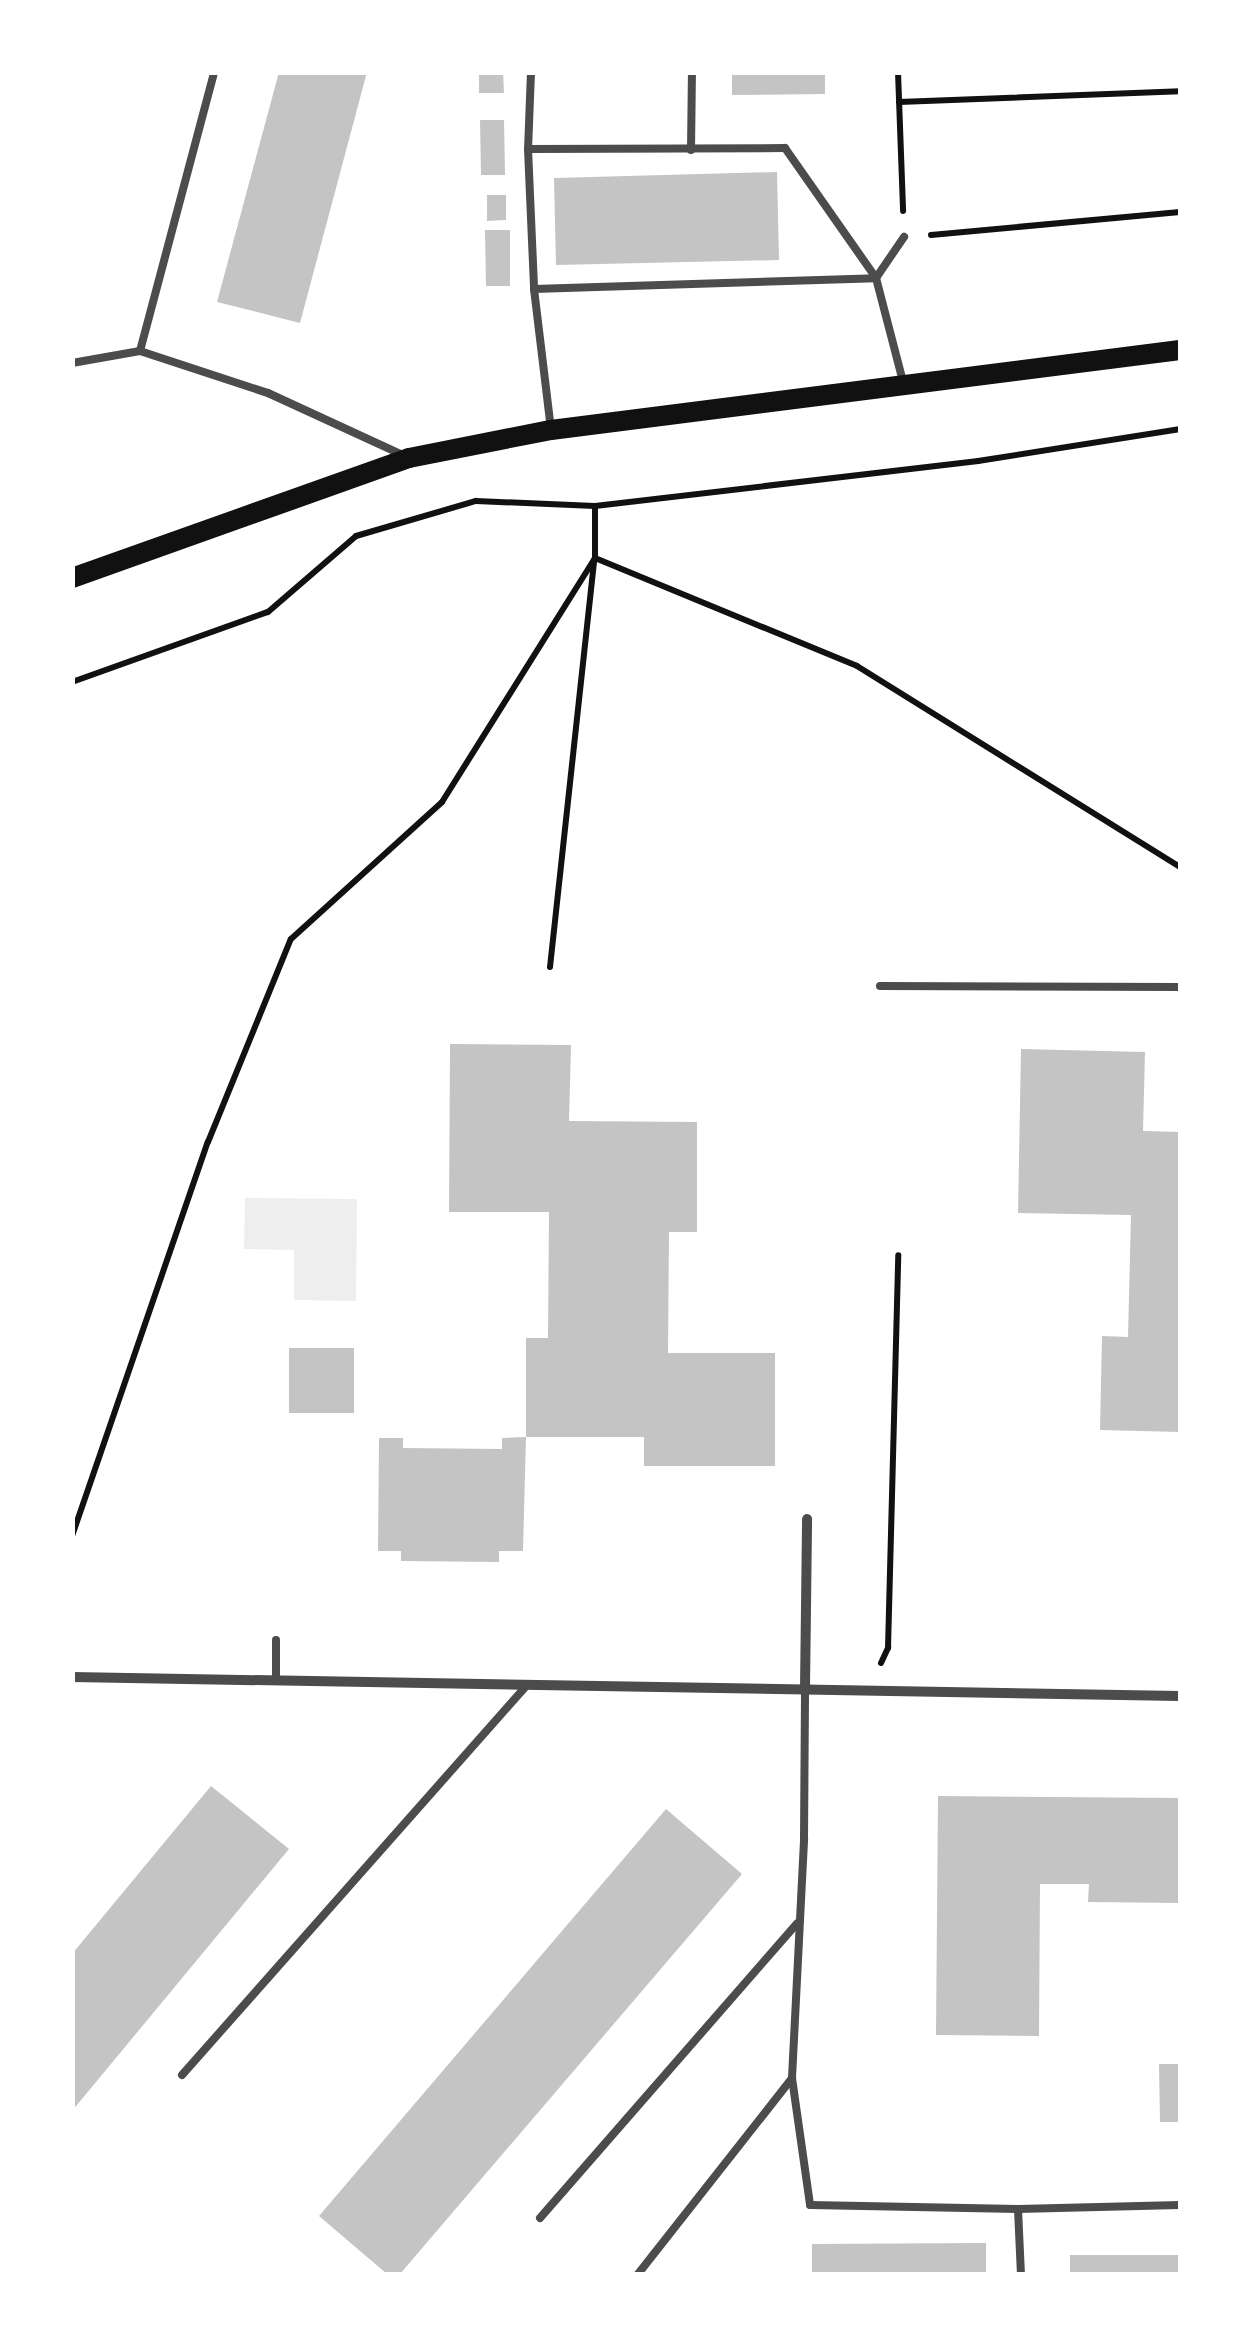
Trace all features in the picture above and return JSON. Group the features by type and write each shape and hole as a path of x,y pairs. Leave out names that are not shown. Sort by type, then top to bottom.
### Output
{"main road":[{"path":"72,578 409,458 551,430 1180,350"}],"street":[{"path":"805,1690 807,1519"},
{"path":"73,1678 530,1682 1180,1696"}],"lane":[{"path":"140,351 214,72"},
{"path":"530,72 528,149 534,289 551,430"},
{"path":"691,150 692,72"},
{"path":"528,149 785,148 876,278 904,386"},
{"path":"876,278 904,237"},
{"path":"534,289 876,278"},
{"path":"72,364 140,351 268,393 409,458"},
{"path":"880,986 1180,987"},
{"path":"276,1640 276,1678"},
{"path":"182,2075 530,1682"},
{"path":"805,1690 804,1838 792,2078 810,2205 1018,2209 1180,2205"},
{"path":"540,2218 798,1923"},
{"path":"638,2274 792,2078"},
{"path":"1018,2209 1020,2274"}],"path":[{"path":"898,72 904,237 1180,212"},
{"path":"899,102 1180,91"},
{"path":"72,682 268,612 356,536 476,501 596,506 978,461 1180,429"},
{"path":"550,967 594,558 596,506"},
{"path":"594,558 857,666 1180,868"},
{"path":"72,1536 208,1142 291,938 442,802 594,558"},
{"path":"879,1666 888,1648 898,1255"}],"shaded area":[{"path":"245,1198 357,1199 356,1301 294,1300 294,1250 244,1249"}],"building":[{"path":"279,72 367,72 300,323 217,302"},
{"path":"479,72 503,72 504,93 479,93"},
{"path":"732,72 825,72 825,94 732,95"},
{"path":"480,120 504,120 505,175 481,175"},
{"path":"777,172 779,260 556,265 554,178"},
{"path":"487,195 506,195 506,220 487,221"},
{"path":"485,230 510,230 510,286 486,286"},
{"path":"450,1044 571,1045 569,1121 697,1122 697,1232 669,1232 668,1353 775,1353 775,1466 644,1466 644,1437 526,1437 526,1338 548,1338 549,1212 449,1212"},
{"path":"1021,1049 1145,1052 1143,1131 1180,1132 1180,1432 1100,1430 1102,1336 1128,1337 1131,1215 1018,1213"},
{"path":"289,1348 354,1348 354,1413 289,1413"},
{"path":"526,1437 523,1551 499,1551 499,1562 401,1561 401,1551 378,1551 379,1438 403,1438 403,1448 502,1449 502,1438"},
{"path":"211,1786 289,1849 72,2111 72,1954"},
{"path":"938,1796 1180,1798 1180,1903 1088,1902 1089,1884 1040,1884 1039,2036 936,2035"},
{"path":"666,1809 742,1874 400,2274 387,2274 319,2216"},
{"path":"1159,2064 1180,2064 1180,2122 1160,2122"},
{"path":"986,2243 986,2274 812,2274 812,2244"},
{"path":"1070,2255 1180,2255 1180,2274 1070,2274"}]}
